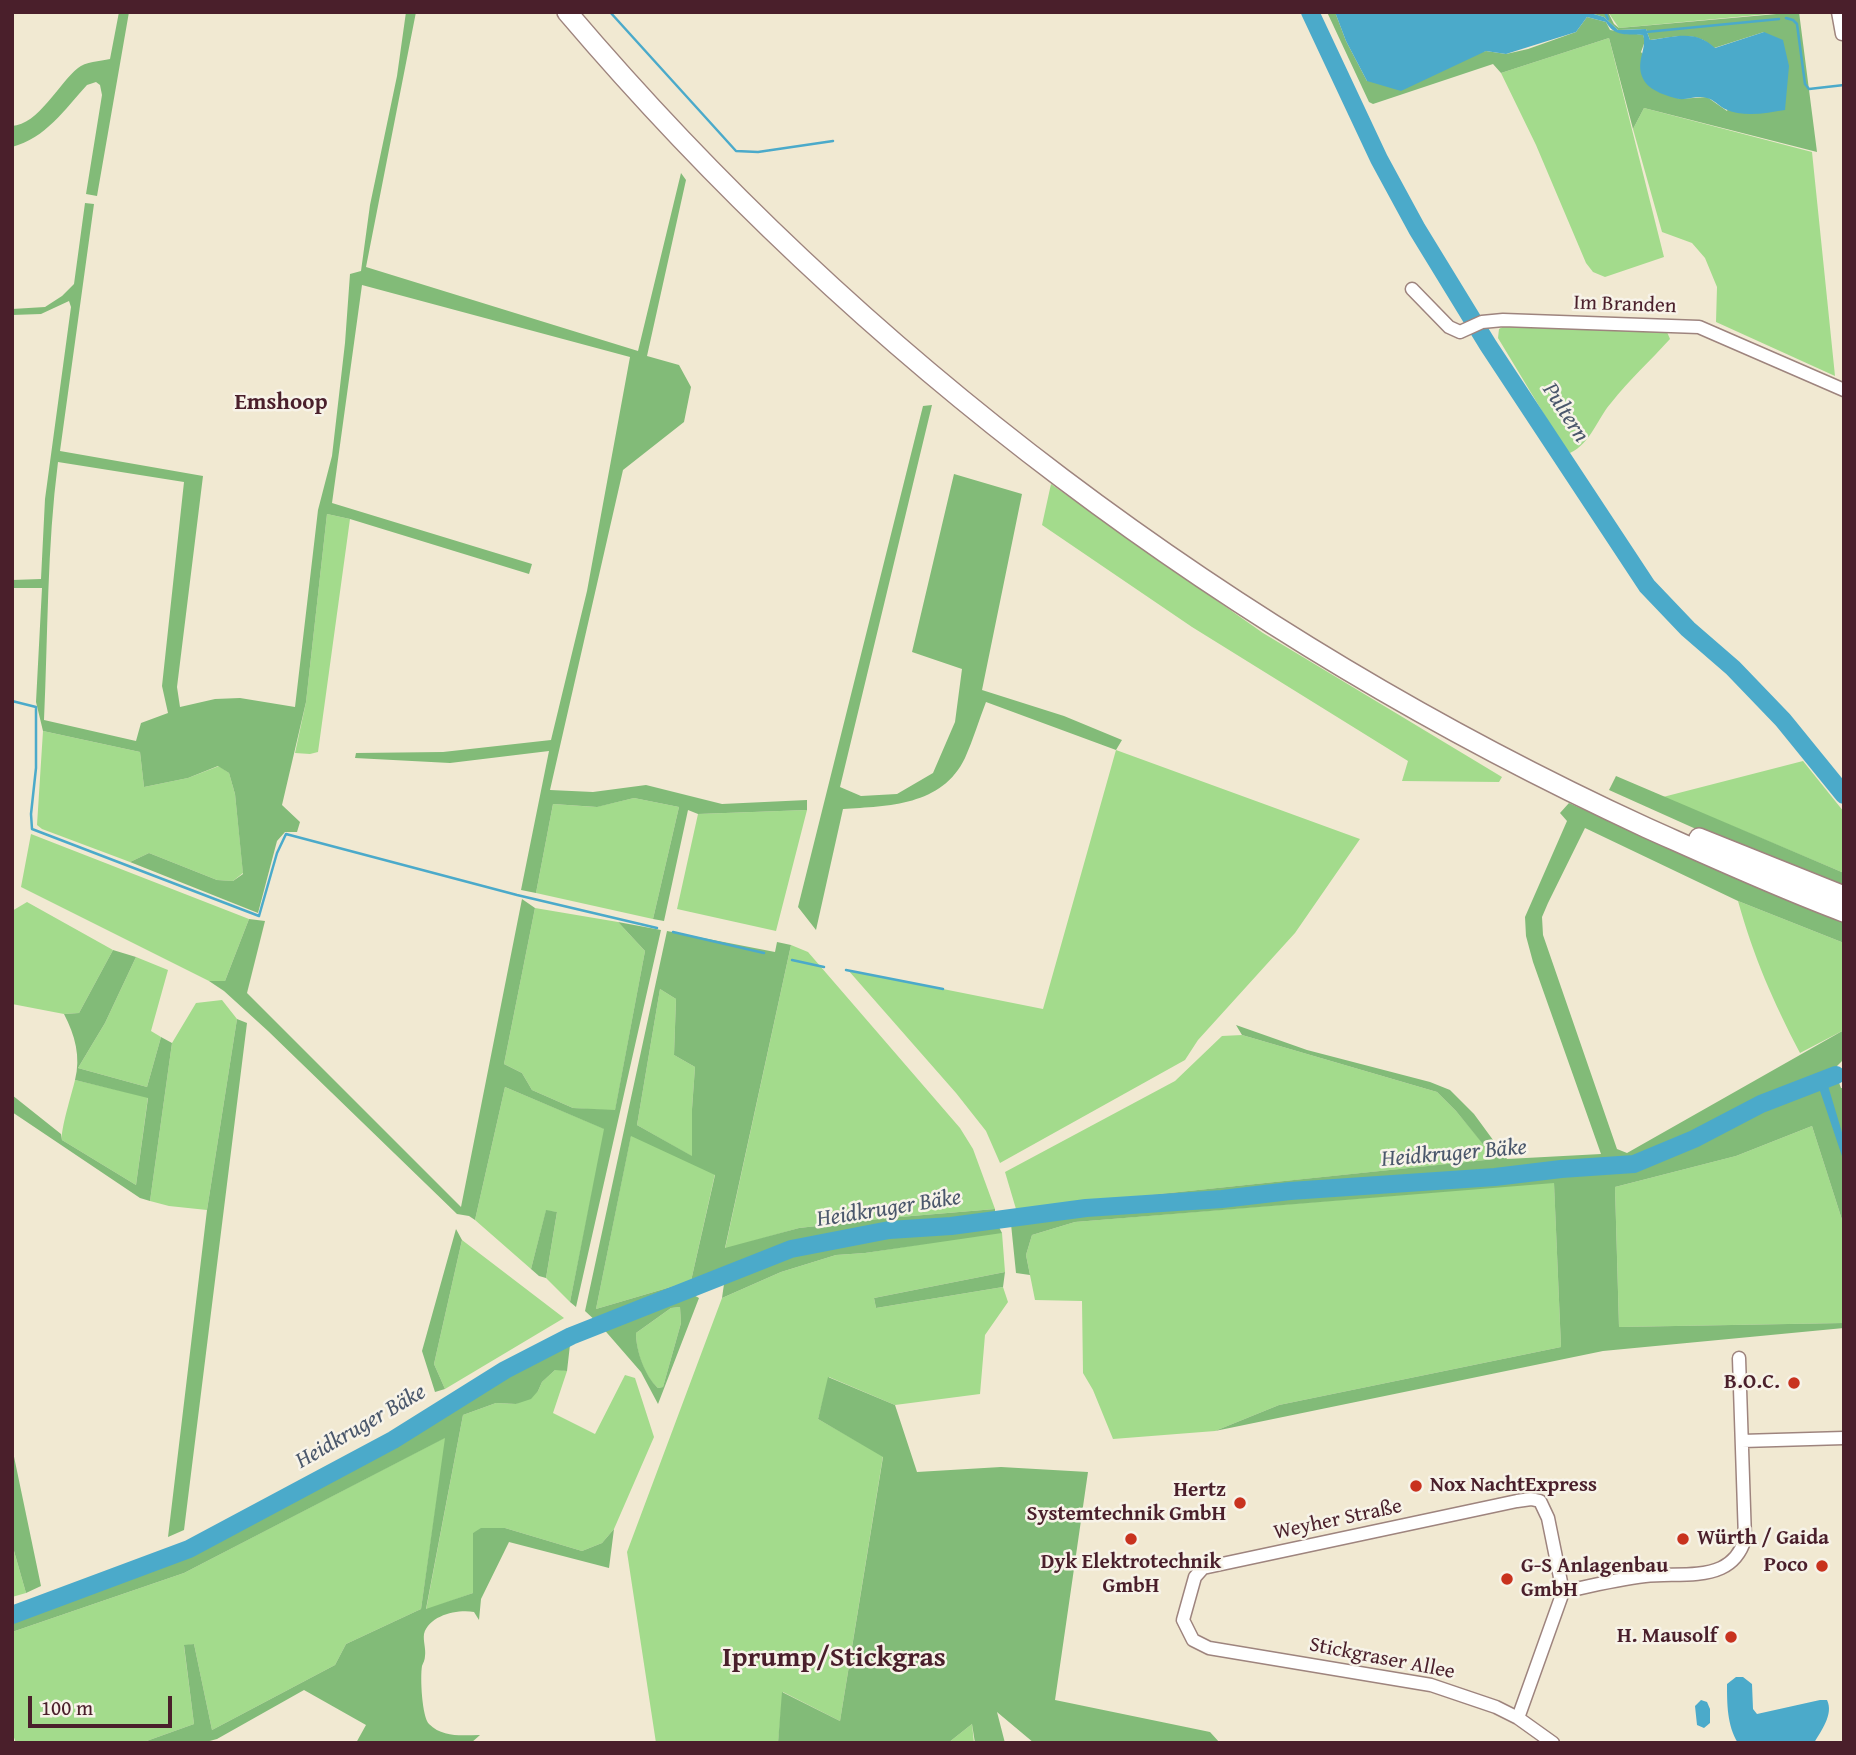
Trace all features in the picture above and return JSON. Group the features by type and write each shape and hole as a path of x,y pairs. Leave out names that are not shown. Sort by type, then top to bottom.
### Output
{"highway":[{"path":"567,12 657,114 725,184 855,309 920,367 1023,449 1155,546 1239,603 1343,667 1502,757 1699,852 1844,912"},
{"path":"581,12 668,109 859,298 1027,438 1163,538 1355,662 1507,747 1654,819 1844,896"}],"street":[{"path":"1838,12 1844,34"},
{"name":"Im Branden","path":"1412,289 1450,327 1460,332 1503,320 1699,327 1844,390"},
{"path":"1518,1718 1563,1592 1644,1576 1709,1572 1731,1562 1741,1551 1745,1539 1739,1358"},
{"path":"1742,1441 1844,1438"},
{"name":"Weyher Straße","path":"1193,1640 1183,1620 1195,1577 1203,1568 1531,1499 1540,1501 1548,1518 1563,1592"},
{"name":"Stickgraser Allee","path":"1193,1640 1209,1648 1431,1685 1474,1699 1518,1718 1553,1743"}],"green space":[{"path":"119,12 129,12 97,196 86,194 102,95 100,85 96,82 87,85 45,130 12,147 12,126 31,119 78,68 110,59"},
{"path":"406,12 416,12 366,267 638,351 681,173 686,180 647,356 679,365 691,387 684,422 623,470 550,790 593,792 646,785 722,804 807,800 807,810 698,814 688,810 664,921 653,919 679,807 634,798 597,807 553,804 536,893 521,890 549,751 450,763 355,758 356,753 443,752 551,740 587,591 630,357 362,285 332,503 532,564 529,574 327,514 306,702 282,805 300,822 297,832 285,832 277,841 258,913 130,862 149,853 217,880 233,881 243,874 235,794 229,773 218,766 188,778 144,787 140,752 43,731 36,702 42,588 12,588 12,580 41,579 45,499 71,307 69,301 41,314 12,315 12,309 45,307 74,284 85,203 94,204 60,451 203,476 177,687 180,707 215,699 240,698 295,707 318,510 332,456 350,274 361,271 370,205 397,76","holes":["58,462 184,482 162,686 168,713 141,723 136,741 44,720 50,558"]},
{"path":"1327,12 1335,12 1346,41 1367,81 1486,51 1506,54 1528,49 1576,32 1587,17 1606,22 1610,30 1643,35 1645,41 1641,52 1679,99 1707,97 1727,111 1764,32 1714,48 1707,42 1692,37 1676,36 1650,40 1646,29 1618,30 1604,17 1587,12 1608,12 1619,28 1799,12 1817,152 1644,108 1633,129 1609,38 1501,73 1493,64 1373,104 1369,102"},
{"path":"1608,12 1790,12 1619,28"},
{"path":"1609,38 1664,257 1605,277 1593,272 1586,263 1536,145 1501,73"},
{"path":"1644,108 1812,152 1835,376 1716,322 1717,287 1705,258 1692,243 1662,232 1633,129"},
{"path":"1506,325 1667,332 1670,339 1606,409 1583,443 1570,453 1498,338 1499,329"},
{"path":"932,405 840,787 861,796 897,794 933,773 955,722 962,669 912,652 954,474 1022,494 982,690 1064,716 1122,740 1116,750 986,702 965,758 943,786 912,800 895,804 843,809 816,930 798,907 923,406"},
{"path":"1051,484 1263,633 1502,777 1499,782 1402,781 1408,761 1192,627 1042,525"},
{"path":"327,514 350,519 318,752 295,753 306,702"},
{"path":"43,731 140,752 144,787 188,778 219,766 229,773 235,794 243,873 233,881 217,880 149,853 130,862 42,829 37,825"},
{"path":"1116,750 1360,839 1295,933 1198,1040 1185,1060 1000,1163 986,1131 848,970 1043,1009"},
{"path":"1803,761 1844,812 1844,873 1663,797"},
{"path":"1616,776 1844,873 1844,890 1716,838 1609,790"},
{"path":"634,798 679,807 653,919 536,893 553,804 596,807"},
{"path":"1569,803 1844,920 1844,943 1738,901 1585,828 1542,917 1543,935 1617,1149 1627,1153 1844,1030 1844,1059 1834,1069 1841,1088 1844,1088 1844,1226 1812,1126 1736,1156 1615,1187 1619,1327 1844,1323 1844,1328 1603,1351 1215,1431 1279,1405 1561,1347 1554,1183 1075,1222 1032,1235 1026,1255 1030,1275 1016,1273 1011,1224 1085,1210 1616,1167 1616,1163 1496,1175 1126,1202 1015,1216 1016,1209 1495,1159 1437,1092 1242,1035 1236,1025 1307,1050 1430,1082 1450,1090 1474,1114 1507,1159 1601,1154 1526,936 1525,917 1567,821 1560,813"},
{"path":"807,810 776,931 677,909 698,814"},
{"path":"31,834 249,919 225,981 209,981 21,887"},
{"path":"522,899 535,908 504,1064 522,1073 532,1090 573,1108 615,1110 645,951 618,922 661,930 576,1307 570,1302 604,1129 505,1087 475,1220 457,1214 268,1031 209,981 225,981 249,919 265,921 247,993 461,1207"},
{"path":"1738,901 1844,943 1844,1030 1800,1053 1765,979"},
{"path":"27,902 113,950 79,1013 64,1014 12,1004 12,911"},
{"path":"535,908 618,922 645,951 615,1111 573,1108 532,1090 522,1073 504,1064"},
{"path":"667,931 775,952 777,942 791,945 725,1248 799,1228 995,1209 995,1218 886,1229 794,1247 598,1323 585,1311","holes":["660,989 676,999 674,1055 695,1067 692,1156 637,1125","631,1136 715,1175 691,1281 596,1309"]},
{"path":"791,945 808,952 960,1128 973,1149 995,1209 799,1228 725,1249"},
{"path":"113,950 136,957 105,1023 78,1068 147,1087 161,1037 172,1043 150,1201 140,1198 12,1112 12,1095 61,1134 62,1140 136,1185 148,1098 75,1080 76,1046 64,1014 79,1013"},
{"path":"136,957 168,970 151,1031 161,1037 147,1087 78,1068 105,1023"},
{"path":"660,989 676,999 674,1055 695,1067 693,1157 637,1125"},
{"path":"222,1000 237,1019 207,1210 150,1201 172,1043 196,1003"},
{"path":"237,1019 247,1023 184,1530 168,1537 207,1210"},
{"path":"1242,1035 1437,1092 1496,1159 1016,1209 1005,1172 1175,1081 1222,1036"},
{"path":"75,1080 148,1097 136,1185 62,1140 64,1120"},
{"path":"505,1087 605,1129 570,1302 546,1278 557,1212 546,1211 531,1269 475,1220"},
{"path":"1812,1126 1844,1226 1844,1323 1619,1327 1615,1187 1736,1156"},
{"path":"631,1135 715,1174 691,1281 596,1309"},
{"path":"1554,1182 1561,1347 1279,1405 1215,1431 1113,1439 1083,1373 1082,1301 1035,1300 1026,1255 1032,1235 1075,1222"},
{"path":"546,1210 557,1212 546,1278 531,1269"},
{"path":"997,1223 1002,1233 836,1255 781,1272 722,1298 725,1277 791,1251 889,1232"},
{"path":"456,1229 462,1240 434,1364 445,1389 435,1392 422,1351"},
{"path":"1002,1233 1005,1272 874,1298 876,1308 1003,1287 1008,1302 985,1335 980,1394 895,1405 829,1377 818,1419 883,1456 840,1721 783,1692 778,1743 656,1743 627,1552 722,1298 781,1272 836,1255"},
{"path":"462,1240 564,1318 445,1389 434,1364"},
{"path":"1005,1272 1003,1287 876,1308 874,1298"},
{"path":"688,1292 699,1298 658,1404 641,1372 601,1326","holes":["680,1307 681,1323 663,1387 658,1388 642,1363 636,1333 671,1308"]},
{"path":"680,1307 681,1323 663,1387 658,1388 642,1363 636,1333 671,1308"},
{"path":"571,1336 567,1371 555,1370 542,1382 531,1399 516,1404 496,1403 463,1415 426,1609 473,1593 473,1533 481,1528 505,1528 582,1551 602,1543 614,1529 609,1568 509,1542 481,1599 479,1620 474,1612 460,1611 438,1618 427,1627 424,1634 425,1659 421,1679 427,1720 434,1728 447,1734 480,1735 471,1743 356,1743 366,1725 304,1690 217,1739 202,1743 141,1743 194,1724 184,1645 194,1644 212,1730 335,1665 346,1644 421,1609 445,1438 184,1573 12,1632 12,1616 190,1550 395,1441 507,1371"},
{"path":"556,1369 567,1371 553,1413 595,1434 625,1375 635,1378 654,1437 614,1529 602,1543 582,1551 505,1528 473,1533 473,1593 426,1610 463,1415 496,1403 516,1404 538,1391 542,1382"},
{"path":"828,1377 895,1405 917,1472 1001,1467 1088,1472 1055,1700 1210,1732 1220,1743 1034,1743 997,1712 1005,1743 975,1743 972,1724 948,1743 778,1743 782,1692 840,1721 883,1457 818,1419"},
{"path":"446,1437 421,1609 346,1644 335,1665 212,1730 194,1644 184,1646 194,1724 141,1743 16,1743 12,1732 12,1632 184,1573"},
{"path":"12,1447 41,1586 26,1593 12,1544"},
{"path":"12,1544 26,1593 12,1597"},
{"path":"972,1724 974,1743 948,1743"}],"water":[{"path":"1335,12 1587,12 1604,17 1618,30 1646,29 1650,40 1692,36 1715,48 1764,32 1783,40 1789,66 1785,110 1755,114 1732,112 1707,98 1679,99 1660,93 1645,82 1640,69 1643,35 1617,32 1606,22 1587,17 1576,32 1506,54 1486,51 1401,91 1367,81 1346,41"},
{"path":"1826,1079 1844,1139 1844,1162 1817,1082"},
{"path":"1736,1677 1743,1677 1752,1684 1753,1709 1757,1714 1827,1700 1828,1717 1814,1743 1738,1743 1730,1722 1727,1699 1727,1684"},
{"path":"1701,1700 1707,1702 1710,1709 1710,1723 1704,1728 1697,1725 1695,1706"}],"waterway":[{"path":"610,12 736,151 758,152 833,141"},
{"name":"Pultern","path":"1310,12 1379,159 1417,229 1488,345 1647,586 1783,720 1844,795"},
{"path":"1605,12 1608,19"},
{"path":"1786,18 1797,24 1805,84 1809,89 1844,85"},
{"path":"1646,32 1779,19"},
{"path":"12,701 36,707 32,829 259,916 277,853 286,834 517,895 657,928"},
{"path":"673,932 764,953"},
{"path":"792,960 824,967"},
{"path":"846,970 943,989"},
{"name":"Heidkruger Bäke","path":"12,1615 189,1549 393,1440 505,1370 571,1336 791,1249 889,1230 951,1226 1086,1208 1634,1164 1694,1139 1761,1104 1836,1075"}],"place":[{"name":"B.O.C.","path":"1794,1383"},
{"name":"Nox NachtExpress","path":"1416,1486"},
{"name":"Hertz Systemtechnik GmbH","path":"1240,1503"},
{"name":"Dyk Elektrotechnik GmbH","path":"1131,1539"},
{"name":"Würth / Gaida","path":"1683,1539"},
{"name":"Poco","path":"1822,1566"},
{"name":"G-S Anlagenbau GmbH","path":"1507,1579"},
{"name":"H. Mausolf","path":"1731,1637"}],"district":[{"name":"Emshoop","path":"281,403"},
{"name":"Iprump/Stickgras","path":"834,1659"}]}
